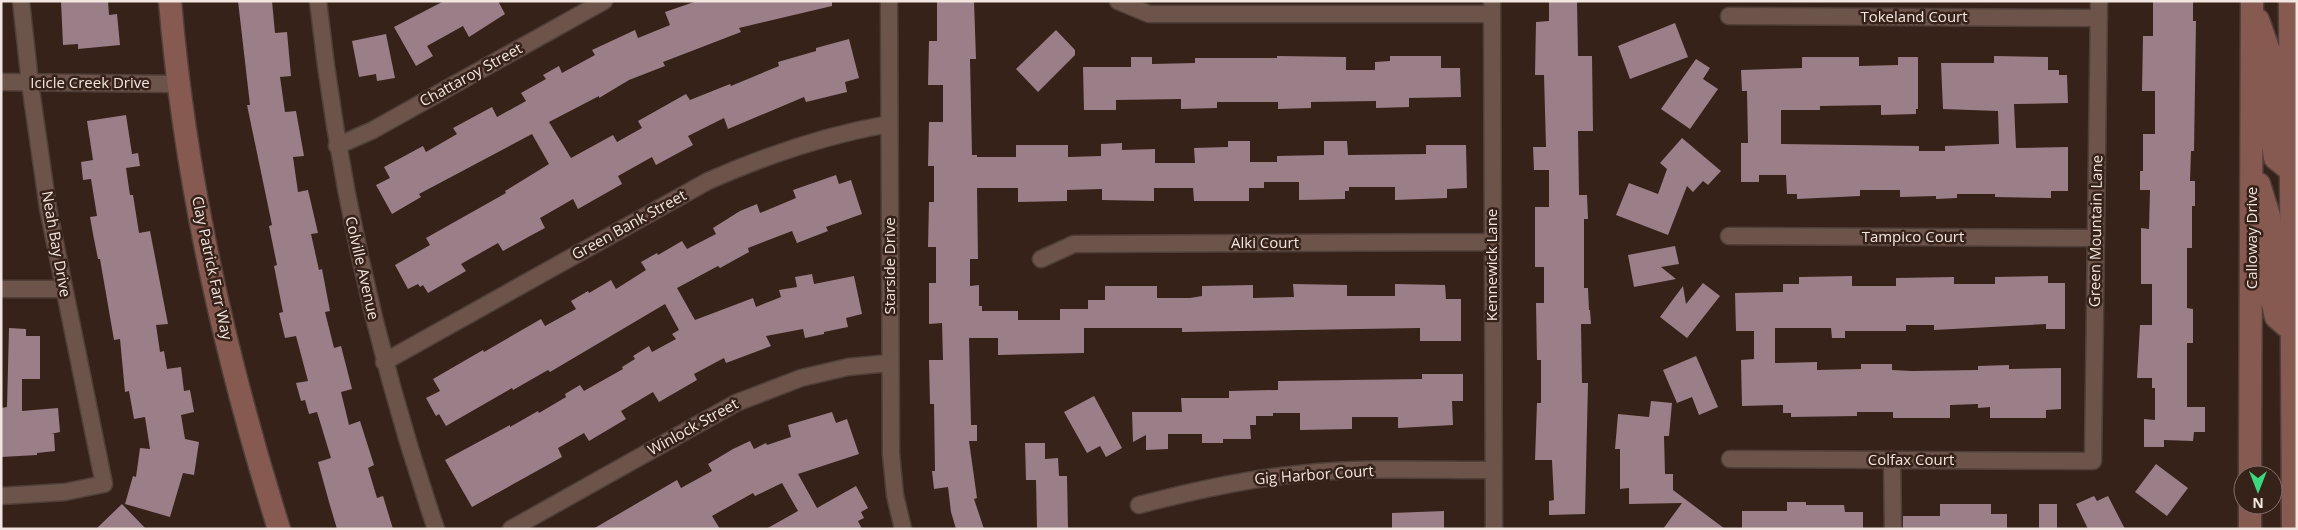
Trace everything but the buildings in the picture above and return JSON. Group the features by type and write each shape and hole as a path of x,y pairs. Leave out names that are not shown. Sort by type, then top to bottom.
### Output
{"main road":[{"name":"Clay Patrick Farr Way","path":"170,1 190,160 214,286 233,370 280,529"},
{"path":"2290,1 2293,529"},
{"path":"2252,3 2270,54 2271,130 2275,158 2290,170"},
{"name":"Calloway Drive","path":"2250,465 2252,3"},
{"path":"2252,164 2269,216 2271,295 2274,310 2276,317 2291,330"},
{"path":"2250,515 2250,529"}],"street":[{"name":"Neah Bay Drive","path":"1,496 65,492 104,484 48,208 30,83 22,1"},
{"name":"Colville Avenue","path":"318,1 337,146 355,243 384,362 411,456 436,529"},
{"name":"Chattaroy Street","path":"337,146 373,130 604,1"},
{"name":"Starside Drive","path":"889,1 891,454 895,495 903,529"},
{"path":"1118,1 1149,14 1492,7"},
{"name":"Kennewick Lane","path":"1492,7 1494,529"},
{"name":"Tokeland Court","path":"1729,16 2099,9"},
{"name":"Green Mountain Lane","path":"2093,461 2099,9"},
{"name":"Icicle Creek Drive","path":"1,82 179,84"},
{"name":"Green Bank Street","path":"384,362 708,181 757,159 807,142 889,124"},
{"name":"Tampico Court","path":"1729,236 2096,238"},
{"name":"Alki Court","path":"1041,259 1074,244 1492,242"},
{"path":"1,289 64,289"},
{"name":"Winlock Street","path":"511,529 736,403 760,392 801,378 848,367 890,363"},
{"name":"Colfax Court","path":"1730,460 2093,461"},
{"path":"1892,460 1893,529"},
{"name":"Gig Harbor Court","path":"1139,505 1190,491 1244,480 1300,473 1355,470 1493,470"}]}
